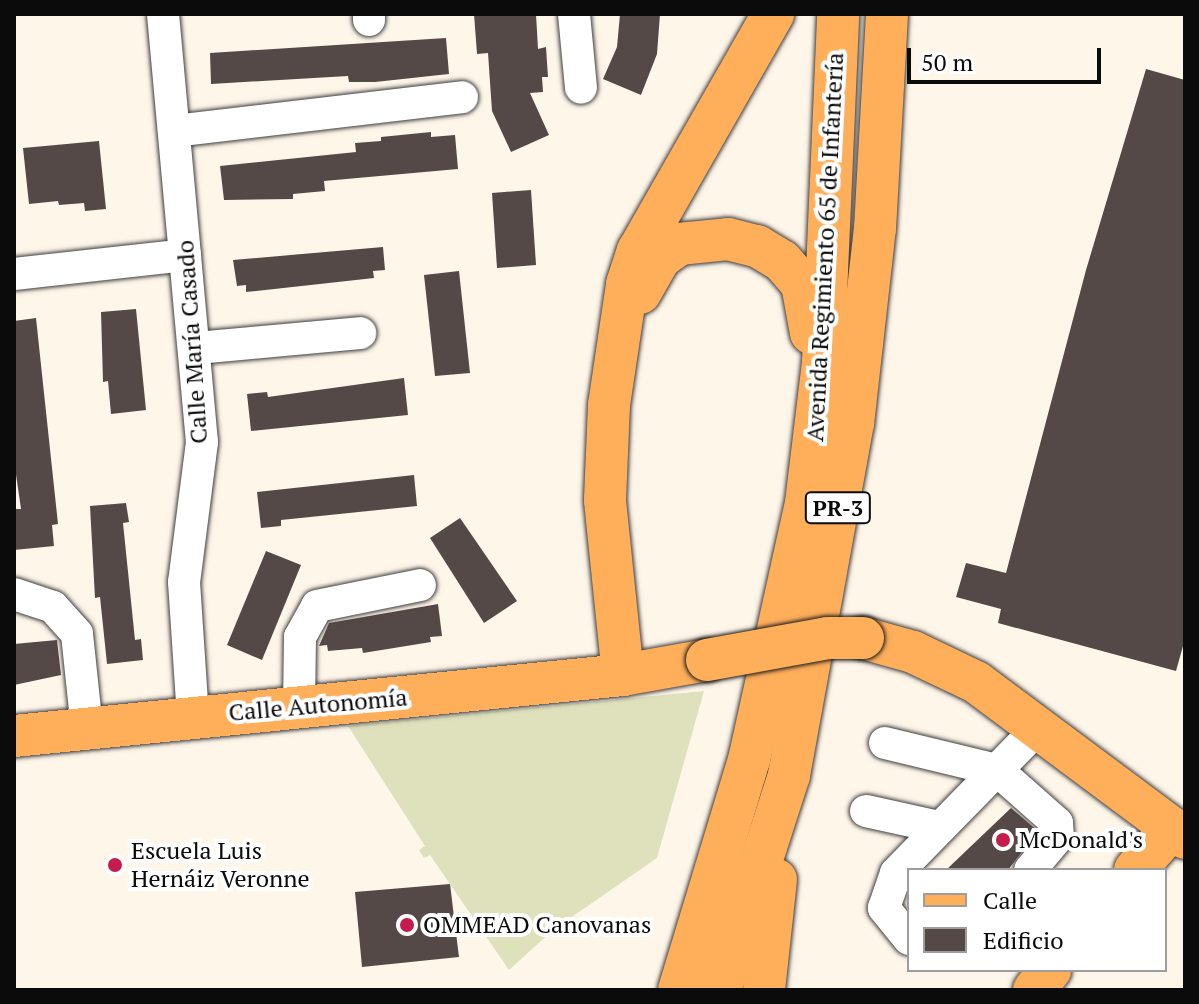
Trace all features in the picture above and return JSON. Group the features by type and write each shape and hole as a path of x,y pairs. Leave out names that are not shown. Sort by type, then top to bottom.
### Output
{"main road":[{"path":"623,675 605,500 618,337 638,251 773,14"},
{"name":"Avenida Regimiento 65 de Infantería","path":"679,990 710,903 787,601 806,503 823,363 838,14"},
{"name":"Avenida Regimiento 65 de Infantería","path":"720,990 774,831 789,775 853,424 875,229 887,14"},
{"path":"618,337 660,258 679,244 728,239 757,246 782,261 802,284 805,320 823,363"},
{"name":"Calle Autonomía","path":"14,736 623,675 828,638 863,638 913,652 976,682 1179,833"},
{"path":"764,990 776,876 774,831"},
{"path":"1137,868 1179,833"},
{"path":"1034,990 1048,972"}],"street":[{"name":"Calle María Casado","path":"163,14 196,348 202,442 184,582 193,717"},
{"path":"574,14 581,88"},
{"path":"174,131 462,97"},
{"path":"14,274 185,255"},
{"path":"196,348 360,333"},
{"path":"299,708 300,637 317,606 420,585"},
{"path":"14,594 53,607 77,634 87,729"},
{"path":"907,937 884,908 896,873 1038,728"},
{"path":"885,743 997,770 1057,823 1058,837 1032,868"},
{"path":"866,811 939,827"}],"green space":[{"path":"704,691 657,858 553,930 509,970 430,855 424,858 419,850 425,846 348,726"}],"building":[{"path":"474,14 536,14 538,49 546,47 548,77 542,77 543,92 530,93 549,135 511,152 492,111 488,53 477,54"},
{"path":"620,14 660,14 657,54 641,95 603,79 617,47"},
{"path":"446,38 449,74 375,82 349,82 348,76 211,84 210,53"},
{"path":"1146,69 1185,80 1185,639 1176,671 998,623 1001,609 956,597 966,563 1006,573 1086,270"},
{"path":"431,132 431,137 455,135 458,169 324,181 325,191 293,194 293,199 224,200 220,166 356,152 355,143"},
{"path":"99,141 106,209 85,211 84,203 59,205 58,201 29,204 23,148"},
{"path":"531,190 536,265 497,268 492,193"},
{"path":"383,247 385,270 373,271 374,278 246,292 246,285 237,286 233,260"},
{"path":"459,271 470,373 435,376 424,275"},
{"path":"136,309 146,410 111,414 108,381 103,382 101,312"},
{"path":"36,318 58,524 52,525 54,546 14,550 14,509 21,509 14,461 14,321"},
{"path":"404,378 408,415 251,431 247,394 267,392 268,397"},
{"path":"414,475 417,506 281,520 281,526 261,528 257,492"},
{"path":"126,503 129,522 123,523 135,640 141,639 143,660 107,664 100,597 95,598 90,506"},
{"path":"460,518 517,601 484,623 430,538"},
{"path":"266,551 301,565 262,660 227,645"},
{"path":"438,604 442,636 430,637 431,642 363,653 362,648 328,651 327,645 319,646 329,623"},
{"path":"57,640 61,675 14,685 14,644"},
{"name":"McDonald's","path":"1011,808 1038,831 1010,868 948,868"},
{"name":"OMMEAD Canovanas","path":"450,884 459,957 362,967 355,892"}],"place":[{"name":"McDonald's","path":"1003,840"},
{"name":"Escuela Luis Hernáiz Veronne","path":"115,865"},
{"name":"OMMEAD Canovanas","path":"407,925"}]}
